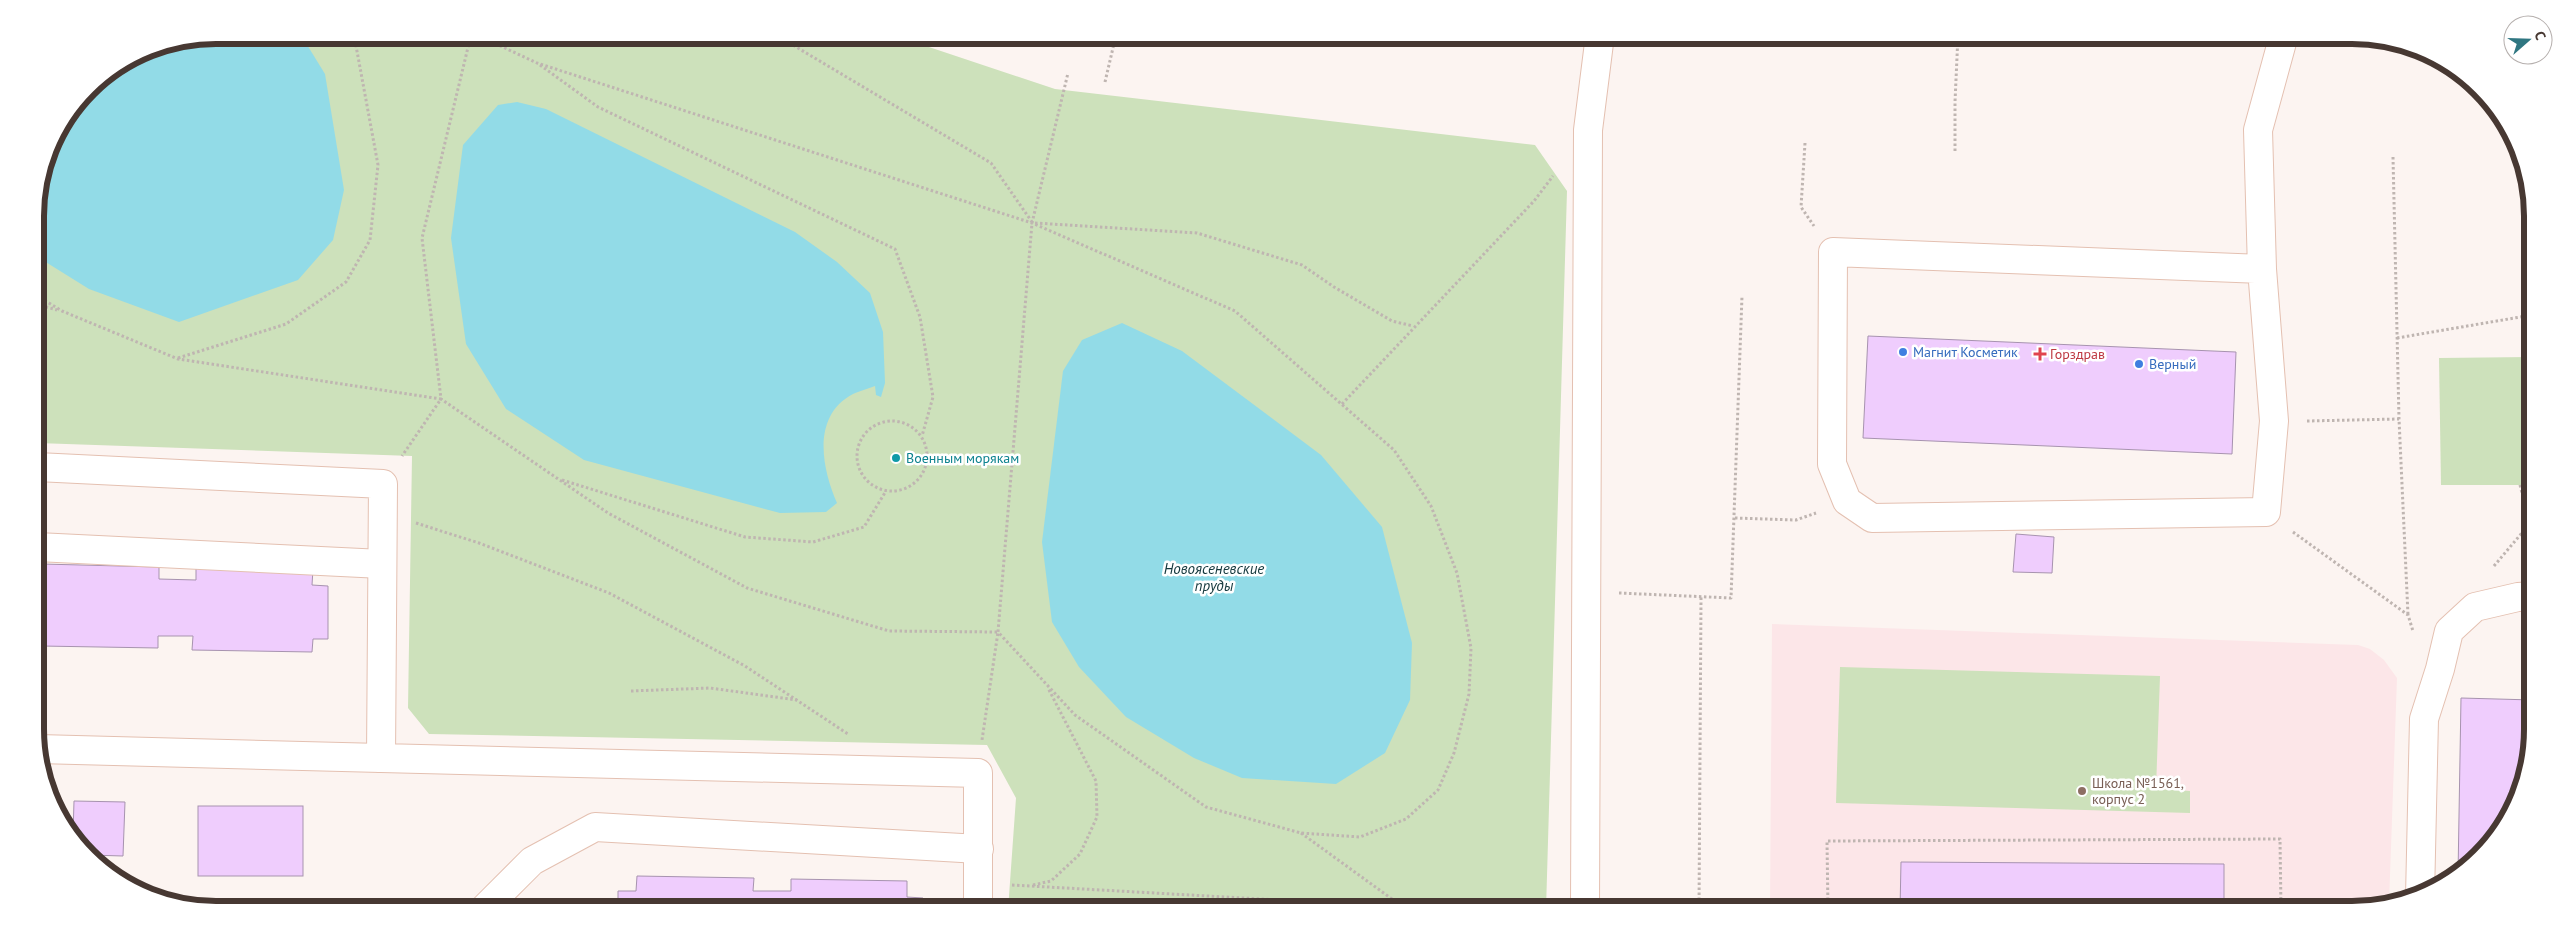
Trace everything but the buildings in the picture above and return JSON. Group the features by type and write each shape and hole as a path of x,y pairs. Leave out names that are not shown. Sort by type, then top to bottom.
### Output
{"lane":[{"path":"1585,901 1588,130 1599,44"},
{"path":"2262,269 1833,252 1832,464 1847,501 1872,518 2266,512 2274,421 2262,269 2258,130 2282,44"},
{"path":"44,467 383,484 381,758"},
{"path":"44,547 382,564"},
{"path":"2420,887 2424,719 2440,669 2449,632 2475,607 2524,596"},
{"path":"45,749 978,773 978,901"},
{"path":"492,901 532,861 595,827 979,848"}],"path":[{"path":"178,359 286,324 346,282 370,240 378,165 356,44"},
{"path":"383,484 441,399 422,238 469,44"},
{"path":"44,306 62,311 178,359 441,399 608,513 747,588 889,631 998,632 1075,715 1206,807 1301,833 1360,837 1406,819 1438,790 1454,753 1468,694 1472,648 1457,574 1431,506 1394,450 1235,311 1032,223 537,63 496,44"},
{"path":"791,44 991,163 1032,223"},
{"path":"1106,82 1114,44"},
{"path":"1956,151 1955,102 1958,44"},
{"path":"537,63 598,107 895,249 920,317 933,397 922,436"},
{"path":"978,773 998,632 1032,223 1068,73"},
{"path":"1801,207 1805,143"},
{"path":"2393,157 2399,419 2408,615 2418,648 2440,669"},
{"path":"1342,404 1534,201"},
{"path":"1032,223 1198,233 1302,265 1334,287 1392,321 1414,326"},
{"path":"1586,592 1731,598 1742,296"},
{"path":"44,299 62,311"},
{"path":"2397,338 2524,316"},
{"path":"2274,421 2399,419"},
{"path":"899,421 912,427 922,436 927,449 927,463 922,476 912,486 900,491 886,491 873,486 863,476 860,470 857,450 863,437 872,427 885,422 899,421"},
{"path":"558,479 745,537 813,542 864,527 886,491"},
{"path":"2520,485 2524,498"},
{"path":"1735,518 1796,520 1847,501"},
{"path":"383,512 479,542 609,593 746,666 849,735"},
{"path":"2266,512 2408,615"},
{"path":"2475,607 2487,575 2524,530"},
{"path":"1699,901 1701,597"},
{"path":"1030,886 1051,881 1080,854 1097,816 1096,781 1046,684"},
{"path":"631,691 710,688 798,700"},
{"path":"1301,833 1395,901"},
{"path":"1828,901 1827,841 2280,839 2281,901"},
{"path":"978,883 1296,901"}],"shaded area":[{"name":"Школа №1561, корпус 2","path":"1772,624 2358,645 2370,649 2384,660 2397,678 2389,897 2364,901 1770,901"}],"green space":[{"path":"204,44 920,44 1055,89 1535,145 1567,191 1546,901 1009,901 1016,798 987,745 429,734 408,708 412,456 44,443 44,204 47,182 61,139 79,111 102,86 139,61 182,47"},
{"path":"2524,357 2524,485 2441,485 2439,358"},
{"path":"1840,667 2160,676 2156,789 2190,791 2190,813 1836,803"}],"water":[{"path":"204,44 307,44 325,74 344,190 333,240 298,280 179,322 89,289 44,261 44,204 47,182 61,139 79,111 94,94 111,79 139,61 182,47"},
{"path":"517,102 546,109 795,232 837,262 870,293 883,332 885,383 881,397 876,395 875,386 858,392 840,404 831,416 826,429 824,459 827,475 837,503 826,512 780,513 584,460 506,409 466,344 451,238 463,145 498,105"},
{"name":"Новоясеневские пруды","path":"1122,323 1182,351 1321,455 1382,527 1412,643 1410,700 1385,753 1336,784 1242,778 1194,758 1126,717 1079,667 1052,622 1042,542 1063,371 1082,340"}],"place":[{"name":"Магнит Косметик","path":"1903,352"},
{"name":"Горздрав","path":"2040,354"},
{"name":"Верный","path":"2139,364"},
{"name":"Военным морякам","path":"896,458"},
{"name":"Школа №1561, корпус 2","path":"2082,791"}]}
